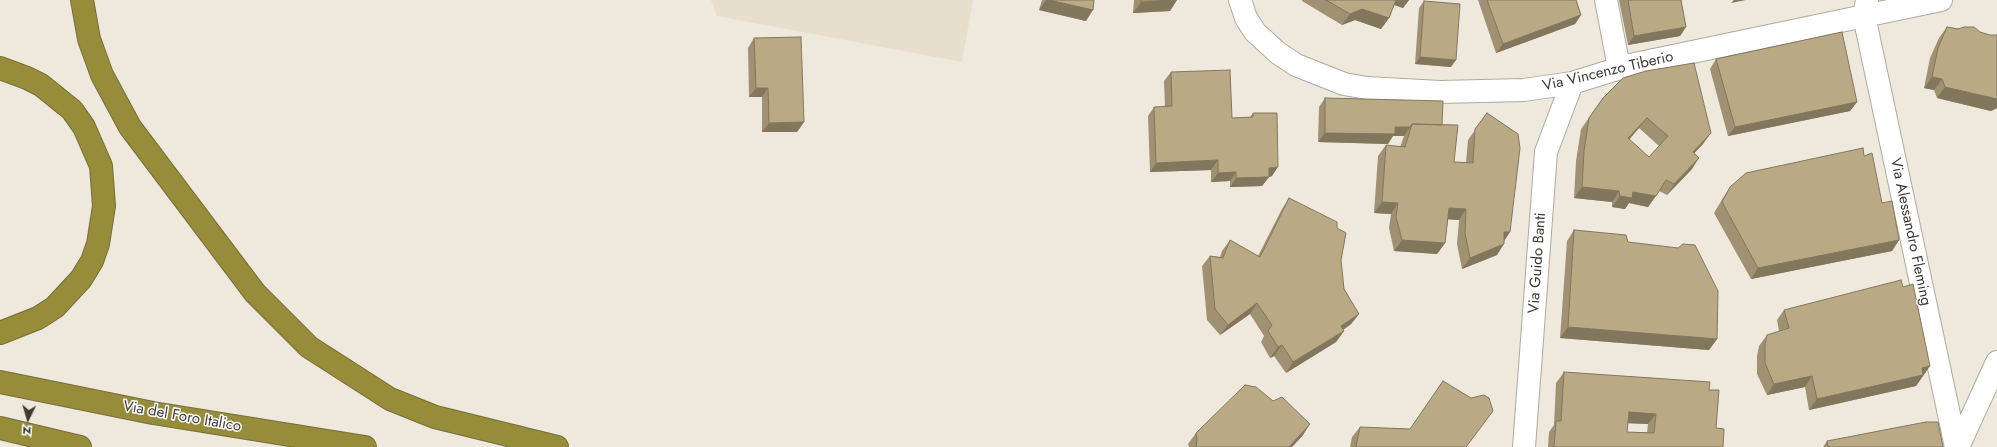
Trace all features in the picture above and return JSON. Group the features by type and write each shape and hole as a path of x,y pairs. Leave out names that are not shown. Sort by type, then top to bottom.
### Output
{"highway":[{"path":"82,0 89,39 102,75 130,127 255,293 309,347 357,379 397,402 436,417 557,447"},
{"path":"0,68 27,78 40,85 72,110 84,127 101,166 104,206 98,244 92,261 81,279 55,307 38,318 0,334"},
{"name":"Via del Foro Italico","path":"10,384 153,413 365,447"},
{"path":"0,428 80,447"}],"street":[{"name":"Via Vincenzo Tiberio","path":"1240,0 1253,29 1278,53 1296,65 1344,84 1387,90 1454,92 1524,90 1572,83 1619,68 1862,6 1940,0"},
{"path":"1606,0 1619,68"},
{"name":"Via Alessandro Fleming","path":"1862,6 1957,447"},
{"name":"Via Guido Banti","path":"1524,447 1546,152 1572,83"},
{"path":"1957,447 1997,362"}],"shaded area":[{"path":"711,0 973,0 962,62 717,16"}],"building":[{"path":"1049,0 1094,0 1093,10"},
{"path":"1141,0 1173,0 1141,2"},
{"path":"1326,0 1396,0 1389,18 1362,9 1350,14"},
{"path":"1487,0 1576,0 1581,15 1503,44"},
{"path":"1628,0 1681,0 1686,27 1634,36"},
{"path":"1424,1 1460,4 1456,60 1420,57"},
{"path":"1947,27 1958,29 1964,27 1974,27 1980,32 1990,35 1997,35 1997,99 1945,87 1942,79 1932,77 1938,48"},
{"path":"1842,32 1857,102 1735,127 1716,59"},
{"path":"801,37 804,122 769,123 768,88 756,88 754,38"},
{"path":"1694,63 1711,133 1693,152 1699,158 1674,184 1666,180 1656,196 1633,192 1632,198 1620,196 1619,191 1582,187 1584,151 1589,118 1603,98 1623,78 1646,71","holes":["1647,118 1668,136 1649,157 1628,138"]},
{"path":"1230,70 1232,118 1253,117 1253,113 1277,113 1278,167 1269,168 1269,177 1236,178 1236,172 1218,173 1218,160 1156,163 1154,107 1172,106 1171,72"},
{"path":"1325,98 1443,101 1442,125 1412,124 1410,127 1395,127 1395,134 1325,133"},
{"path":"1487,113 1518,134 1520,148 1510,232 1504,232 1504,244 1470,258 1465,233 1466,209 1449,208 1445,243 1402,240 1396,217 1398,203 1382,202 1386,145 1405,147 1412,124 1458,125 1454,162 1473,163 1475,129"},
{"path":"1863,148 1864,156 1872,153 1882,203 1892,201 1899,240 1758,268 1722,202 1730,187 1746,173"},
{"path":"1289,198 1337,222 1337,228 1346,233 1341,260 1344,289 1359,314 1341,326 1344,331 1293,362 1282,345 1278,347 1268,331 1272,325 1257,303 1228,325 1215,309 1210,256 1223,258 1230,240 1260,257"},
{"path":"1574,230 1626,235 1628,242 1678,248 1683,244 1695,245 1718,291 1717,339 1568,327"},
{"path":"1901,280 1903,287 1913,284 1930,366 1922,368 1923,375 1817,399 1812,376 1774,384 1765,363 1765,345 1767,335 1789,328 1784,310"},
{"path":"1564,372 1710,382 1709,390 1719,390 1716,428 1724,429 1723,447 1554,447 1556,421 1561,421","holes":["1629,412 1656,414 1654,433 1627,432"]},
{"path":"1443,381 1471,398 1484,395 1489,398 1493,411 1466,447 1356,447 1360,427 1410,429"},
{"path":"1245,385 1256,387 1273,401 1282,397 1310,424 1289,447 1196,447 1196,433"},
{"path":"1926,422 1938,422 1943,447 1828,447 1827,441"}]}
